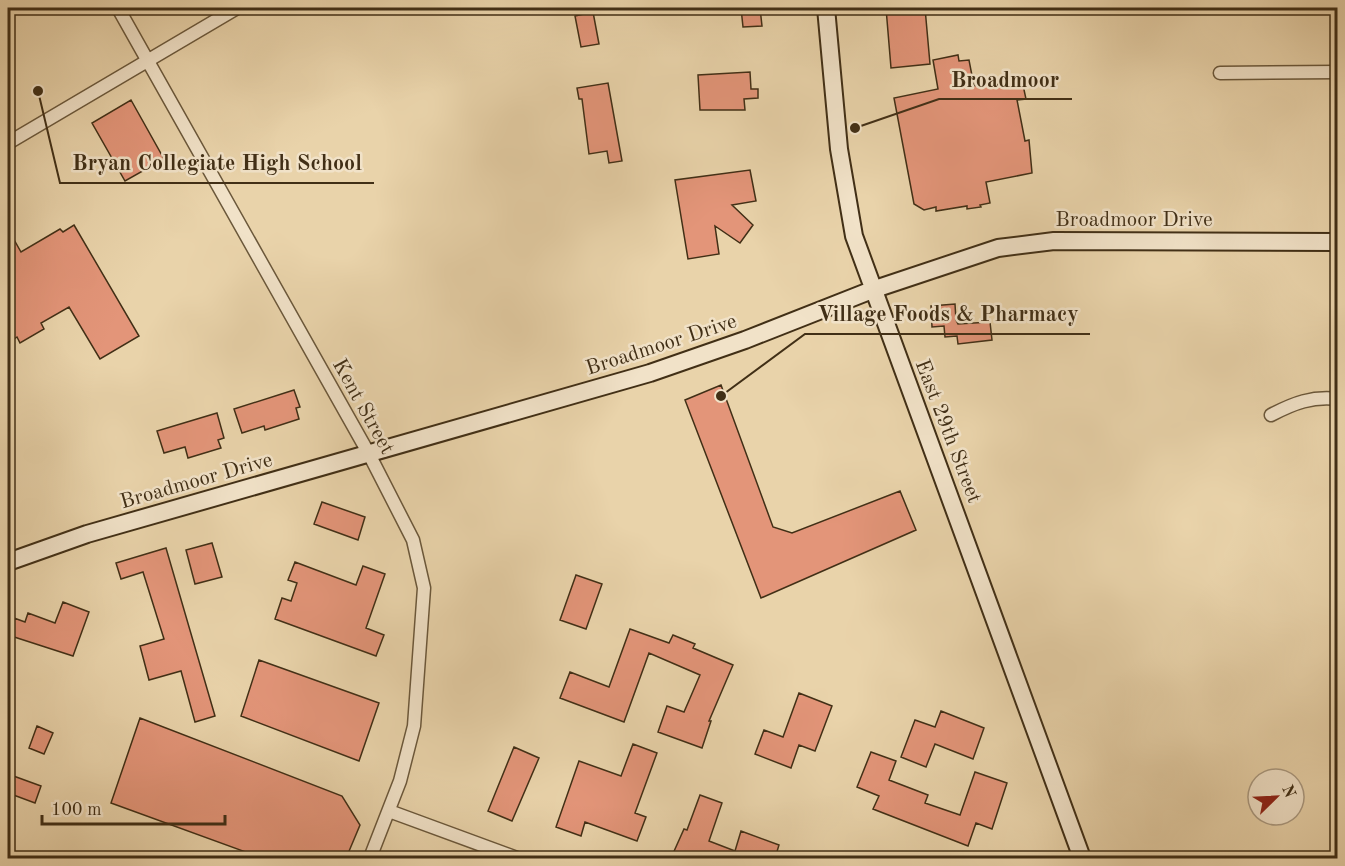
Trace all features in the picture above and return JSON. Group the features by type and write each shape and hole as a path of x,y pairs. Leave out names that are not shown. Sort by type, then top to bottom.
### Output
{"street":[{"name":"Kent Street","path":"118,8 369,454 413,540 424,588 414,726 410,749 370,858"},
{"path":"8,143 237,8"},
{"name":"East 29th Street","path":"826,8 839,149 854,236 1082,858"},
{"path":"1220,73 1338,72"},
{"name":"Broadmoor Drive","path":"8,562 87,534 650,373 745,340 872,290 986,251 1027,243 1338,242"},
{"path":"1271,415 1297,402 1322,397 1338,399"},
{"path":"388,811 517,858"}],"building":[{"path":"741,8 760,8 762,26 743,27"},
{"path":"886,8 925,8 930,64 891,68"},
{"path":"593,12 599,44 581,47 575,16"},
{"path":"958,55 959,61 969,60 974,86 1018,78 1020,86 1023,85 1026,99 1017,100 1025,141 1029,140 1032,173 986,182 990,203 980,205 981,207 967,209 967,206 936,211 936,207 924,210 914,204 894,98 938,89 933,60"},
{"path":"750,72 751,89 758,89 758,98 744,99 745,110 700,110 698,75"},
{"path":"608,83 622,161 609,163 607,151 589,154 582,99 579,99 577,88"},
{"path":"131,100 164,159 125,181 92,123"},
{"path":"750,170 756,201 732,205 753,225 740,243 715,226 719,254 688,259 675,180"},
{"path":"74,225 139,336 100,359 69,307 41,323 44,329 20,343 17,337 8,343 8,229 21,252 60,229 63,232"},
{"path":"955,304 958,324 990,322 992,340 958,344 957,336 945,337 944,326 932,327 931,306"},
{"path":"721,385 773,527 792,533 900,491 916,530 761,598 685,400"},
{"path":"294,390 300,407 296,408 299,419 265,430 264,426 242,433 234,409"},
{"path":"217,413 224,438 218,440 221,448 188,458 185,447 164,453 157,431"},
{"path":"322,502 365,517 358,540 314,524"},
{"path":"212,543 222,577 195,584 186,550"},
{"path":"166,548 215,716 195,722 181,671 149,680 140,646 164,639 143,572 121,579 116,563"},
{"path":"295,562 356,585 363,566 385,574 366,628 384,635 376,656 275,619 282,598 291,601 297,583 288,580"},
{"path":"576,575 602,584 586,629 560,620"},
{"path":"63,602 89,612 73,656 8,635 14,618 25,622 28,613 55,623"},
{"path":"630,629 669,643 673,635 695,644 693,648 733,665 709,721 711,721 702,748 658,732 667,706 684,712 700,675 649,653 624,722 560,698 570,672 609,687"},
{"path":"259,660 379,703 359,761 241,716"},
{"path":"799,693 832,706 815,751 799,745 791,768 755,754 764,730 783,737"},
{"path":"941,711 984,728 973,759 935,744 926,767 901,757 915,720 935,727"},
{"path":"140,718 342,796 360,825 347,856 342,858 262,858 111,803"},
{"path":"37,726 53,733 44,754 29,748"},
{"path":"633,744 657,753 635,813 646,817 637,841 585,822 581,836 556,827 579,761 621,776"},
{"path":"514,747 539,758 512,821 488,811"},
{"path":"871,752 896,761 889,780 928,795 925,803 960,815 975,772 1007,783 992,829 976,823 968,846 873,809 879,796 857,787"},
{"path":"8,774 41,786 35,803 8,793"},
{"path":"700,795 722,803 709,841 735,851 741,831 779,845 775,858 671,858 684,829 687,830"}],"place":[{"name":"Bryan Collegiate High School","path":"38,91"},
{"name":"Broadmoor","path":"855,128"},
{"name":"Village Foods & Pharmacy","path":"721,396"}]}
